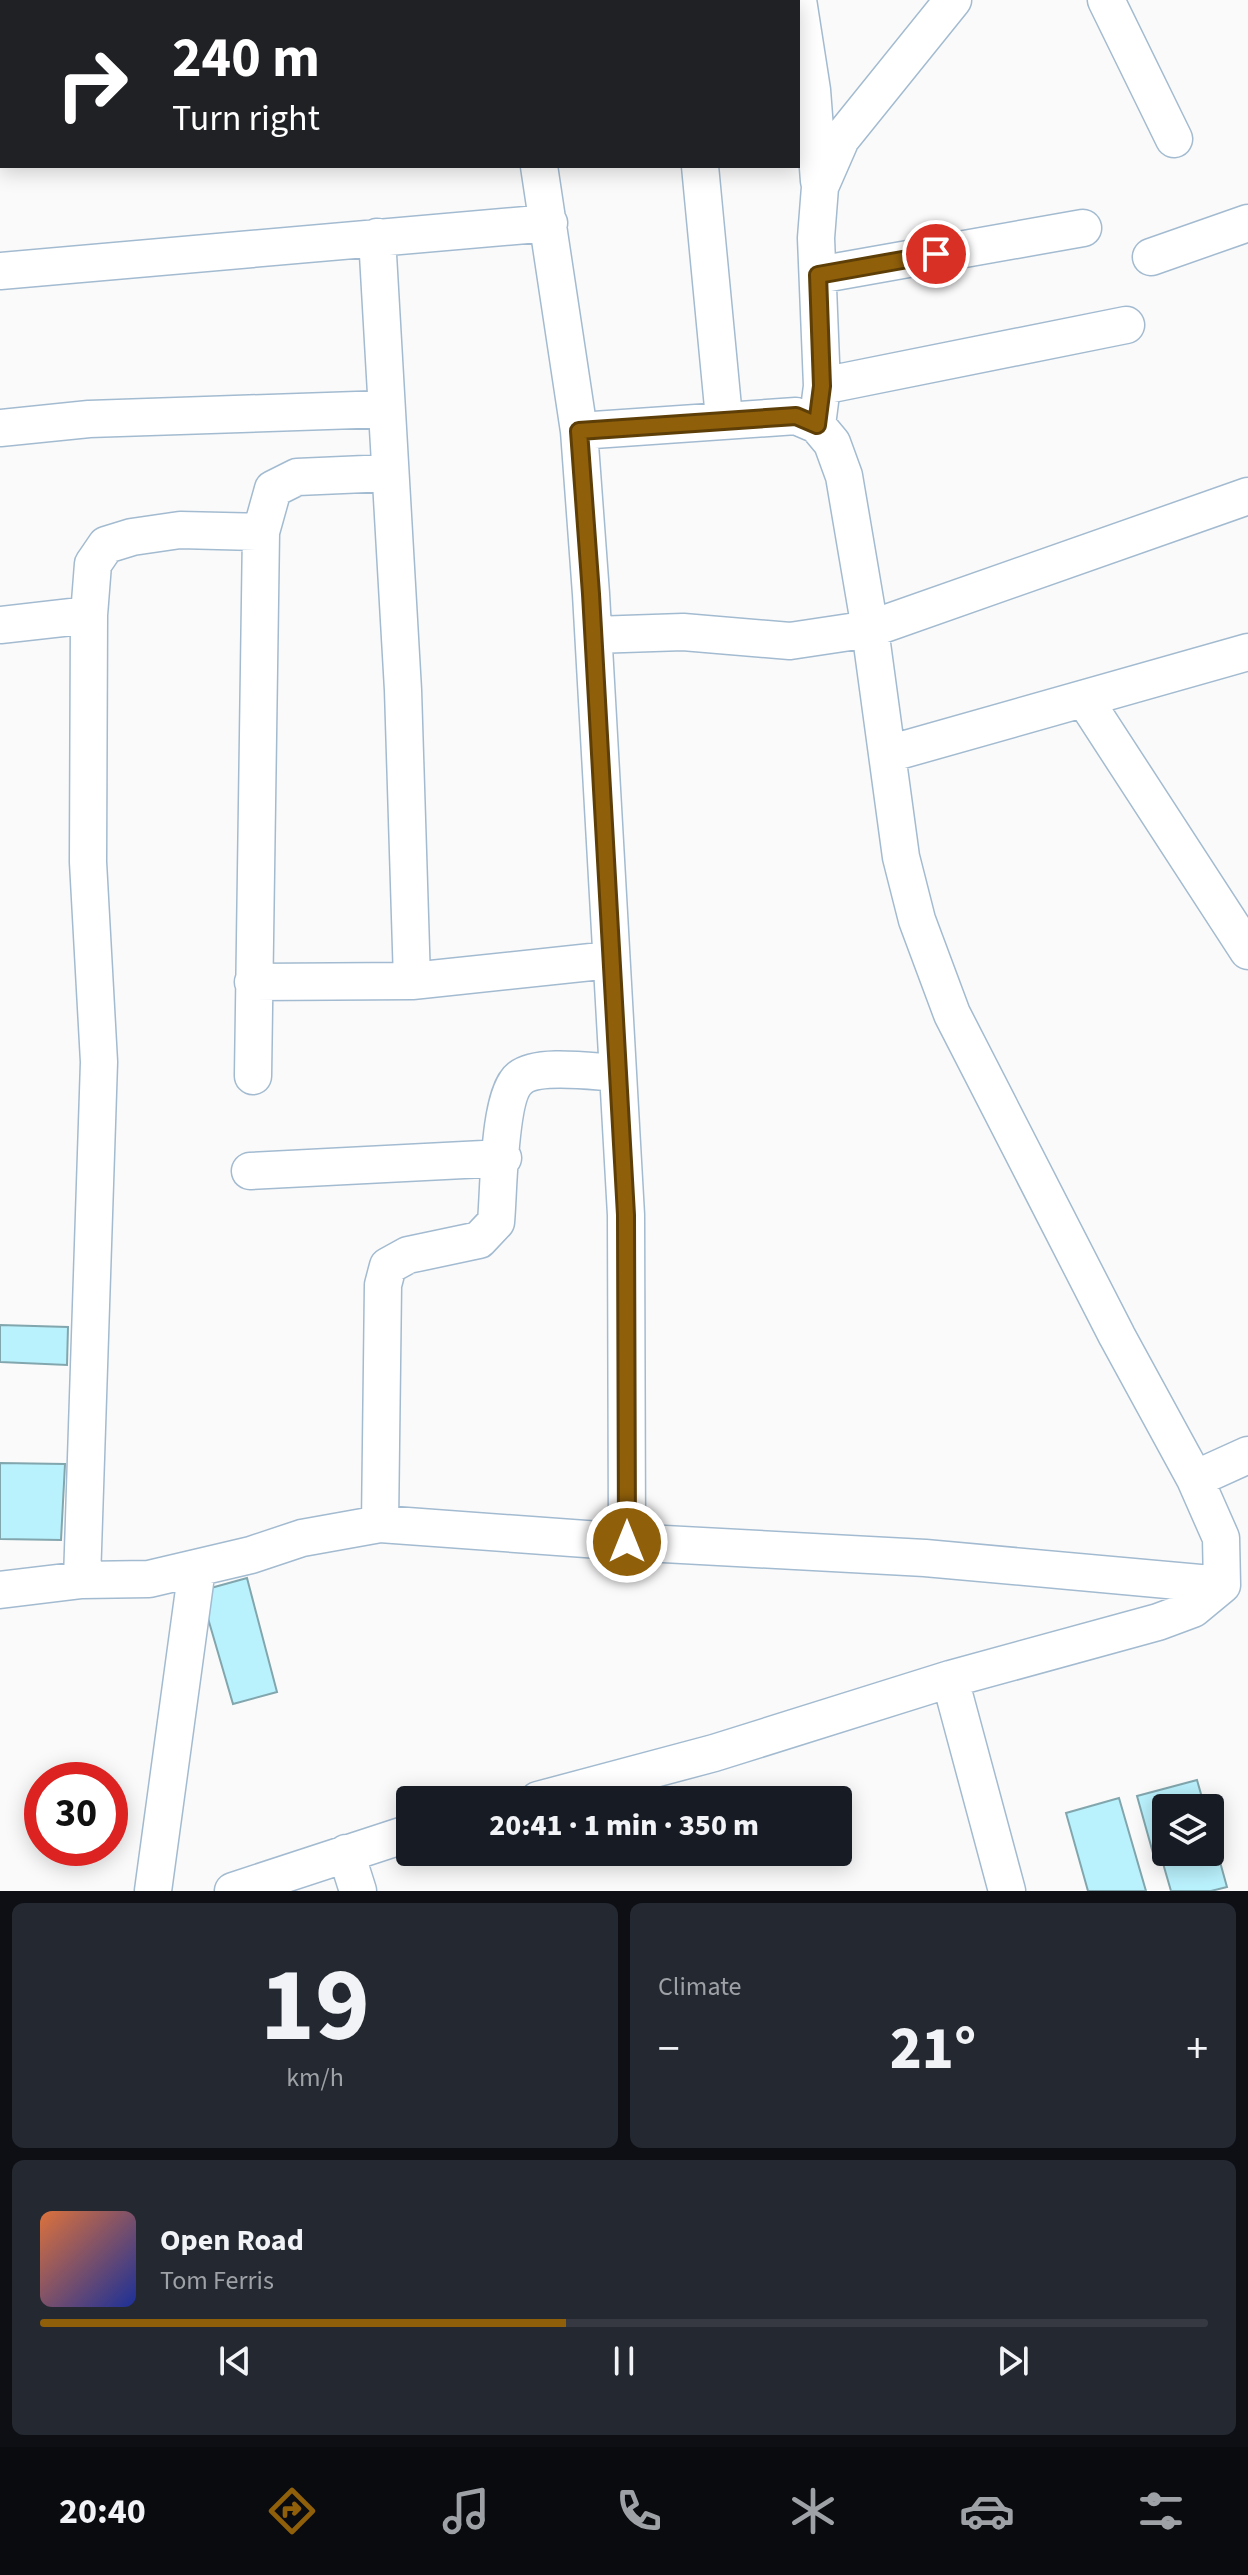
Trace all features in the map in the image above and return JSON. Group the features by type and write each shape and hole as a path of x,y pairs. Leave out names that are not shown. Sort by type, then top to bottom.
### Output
{"street":[{"path":"820,187 841,139 953,0"},
{"path":"1106,0 1174,139"},
{"path":"800,26 805,91 820,187 818,275 822,386 817,425"},
{"path":"539,168 579,431 594,635 626,1215 627,1542"},
{"path":"700,168 724,418"},
{"path":"0,271 549,223"},
{"path":"1151,257 1248,223"},
{"path":"818,275 1083,228"},
{"path":"377,237 388,473 403,690 412,981"},
{"path":"822,386 1126,325"},
{"path":"0,428 89,419 386,409"},
{"path":"579,431 724,418 796,416 817,425 832,443 844,476 870,629 904,870 917,920 952,1014 1109,1322 1195,1479 1221,1538 1222,1585"},
{"path":"253,1076 261,532 273,489 297,477 388,473"},
{"path":"594,635 683,632 790,641 870,629 1248,496"},
{"path":"82,1580 99,1062 88,862 89,615 93,564 106,545 132,537 180,530 261,532"},
{"path":"0,625 89,615"},
{"path":"888,754 1248,652"},
{"path":"1085,700 1248,951"},
{"path":"253,982 412,981 610,960"},
{"path":"380,1524 383,1285 388,1266 408,1255 479,1240 496,1222 506,1107 509,1094 520,1077 547,1069 618,1073"},
{"path":"250,1171 503,1158"},
{"path":"1195,1479 1248,1455"},
{"path":"0,1590 82,1580 149,1579 302,1538 380,1524 627,1542 925,1558 1222,1585"},
{"path":"153,1891 197,1568"},
{"path":"590,1786 714,1753 950,1679 1158,1622 1193,1609 1222,1585"},
{"path":"950,1679 1007,1891"},
{"path":"233,1891 396,1837"},
{"path":"346,1853 358,1891"}],"building":[{"path":"0,1325 68,1327 67,1365 0,1362"},
{"path":"0,1463 65,1464 61,1540 0,1539"},
{"path":"247,1578 277,1692 233,1704 200,1591"},
{"path":"1197,1780 1201,1794 1152,1794 1152,1849 1137,1796"},
{"path":"1119,1798 1146,1891 1088,1891 1066,1813"},
{"path":"1164,1866 1221,1866 1227,1887 1211,1891 1171,1891"}],"route":[{"path":"627,1542 626,1215 579,431 724,418 796,416 817,425 822,386 818,275 936,254"}]}
